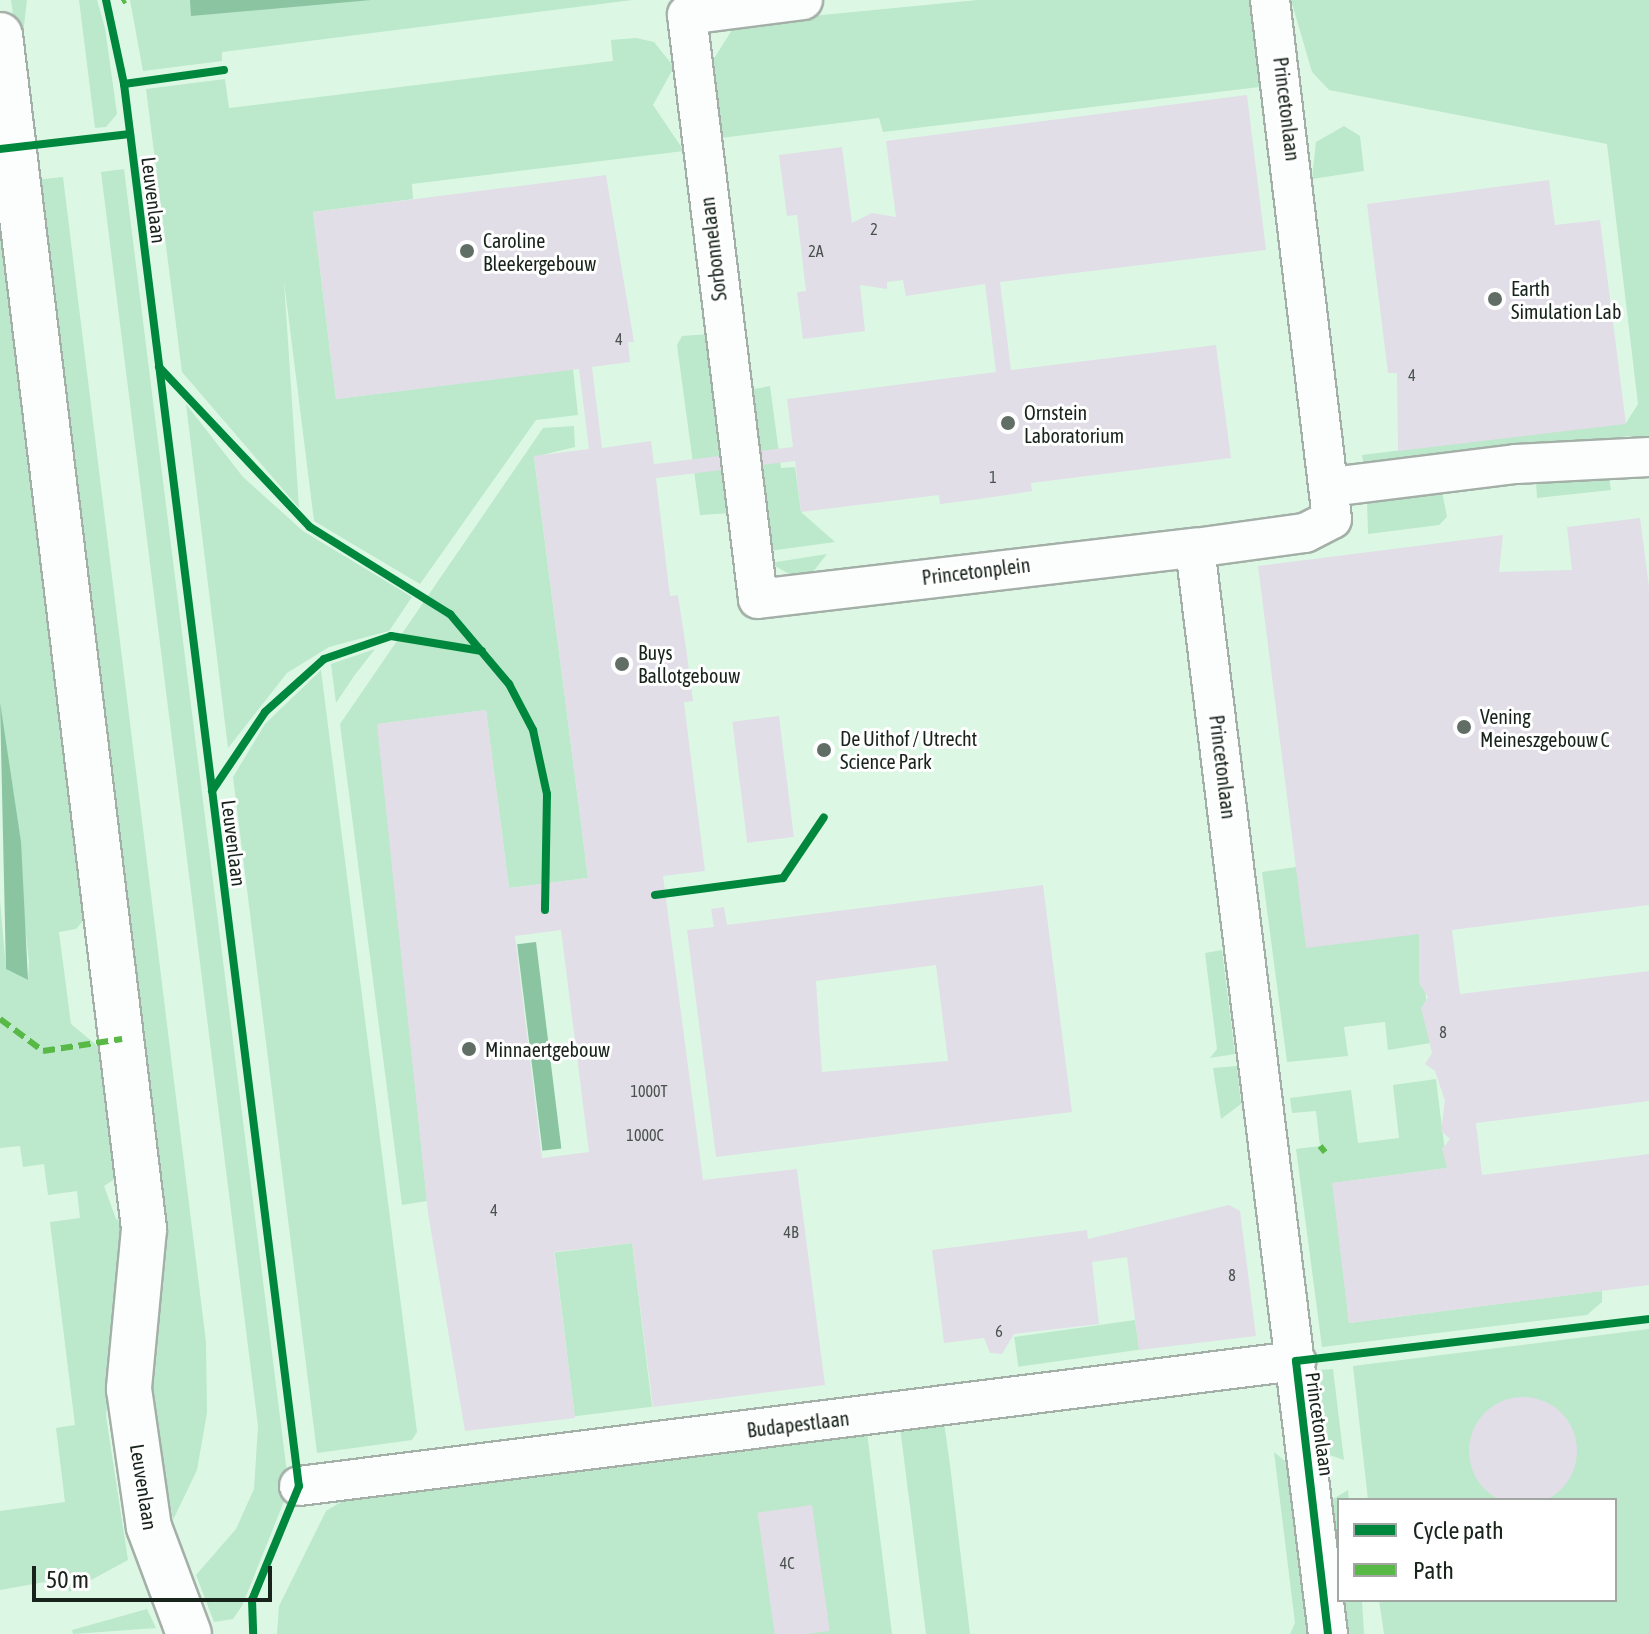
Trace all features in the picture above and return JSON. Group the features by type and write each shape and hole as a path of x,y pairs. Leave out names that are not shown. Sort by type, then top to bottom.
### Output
{"main road":[{"name":"Leuvenlaan","path":"0,35 4,96 144,1229 129,1389 149,1527 189,1634"}],"street":[{"name":"Sorbonnelaan","path":"758,599 687,15 803,0"},
{"name":"Princetonlaan","path":"1273,8 1331,487 1332,519 1305,533 1195,548 1328,1634"},
{"path":"1331,487 1516,464 1649,457"},
{"name":"Princetonplein","path":"758,599 1195,548"},
{"name":"Budapestlaan","path":"299,1486 1296,1361"}],"shaded area":[{"name":"De Uithof / Utrecht Science Park","path":"0,0 1649,0 1649,1634 0,1634"},
{"path":"11,0 27,0 21,52 18,52"},
{"path":"79,0 97,0 105,28 117,114 106,127 95,128"},
{"path":"130,0 632,0 222,52 222,61 143,71"},
{"path":"190,0 371,0 191,16"},
{"path":"978,0 1255,0 1268,86 883,132 879,118 721,138 708,68 732,30 749,22"},
{"path":"1291,0 1649,0 1649,441 1630,436 1364,466 1362,455 1626,423 1638,404 1607,144 1329,90 1312,72"},
{"path":"636,38 654,42 674,67 653,105 684,151 412,184 413,199 313,212 336,399 573,369 578,415 536,420 420,584 314,521 284,281 299,508 182,372 146,89 225,79 229,108 613,61 611,40"},
{"path":"1344,126 1360,136 1364,171 1312,179 1316,142"},
{"path":"124,169 289,1489 242,1606 233,1619 214,1622 196,1575 236,1529 254,1489 258,1426 101,172"},
{"path":"63,177 206,1342 207,1413 197,1470 173,1520 149,1382 165,1217 34,180"},
{"path":"0,199 89,914 76,929 59,932 71,1024 105,1052 123,1174 104,1186 116,1219 126,1224 106,1416 128,1560 69,1592 67,1578 0,1590 0,1511 65,1502 56,1428 75,1425 50,1222 80,1218 77,1191 48,1195 44,1164 23,1167 20,1146 0,1148 0,900 6,969 28,980 29,962 0,702"},
{"path":"710,334 732,513 700,515 677,345 682,336"},
{"path":"770,386 781,468 795,467 801,512 835,542 769,551 749,401 754,389"},
{"path":"186,404 243,477 303,531 412,597 389,631 329,647 287,673 228,748"},
{"path":"574,426 575,447 534,457 588,878 509,888 486,710 378,724 427,1201 402,1205 340,724 543,428"},
{"path":"1609,477 1611,490 1537,498 1536,482"},
{"path":"1441,486 1447,517 1439,525 1368,534 1367,498"},
{"path":"827,554 809,577 796,578 770,563"},
{"path":"375,649 354,676 336,703 331,664"},
{"path":"321,670 417,1432 412,1440 317,1453 233,777 265,724"},
{"path":"0,702 21,842 28,980 6,969"},
{"path":"1296,867 1419,934 1431,1043 1388,1050 1385,1022 1344,1027 1348,1056 1287,1062 1262,872"},
{"path":"536,942 561,1148 542,1151 517,944"},
{"path":"1222,950 1235,1054 1210,1058 1217,1049 1205,953"},
{"path":"1237,1066 1241,1104 1221,1119 1213,1068"},
{"path":"1436,1079 1447,1168 1333,1183 1349,1323 1602,1291 1602,1302 1587,1315 1322,1347 1296,1149 1320,1146 1316,1111 1292,1113 1290,1098 1351,1090 1358,1143 1399,1138 1393,1085"},
{"path":"632,1243 652,1407 575,1416 555,1253"},
{"path":"1135,1320 1139,1350 1018,1367 1014,1337"},
{"path":"1649,1329 1649,1634 1384,1634 1379,1602 1617,1602 1617,1498 1368,1498 1353,1366"},
{"path":"1333,1369 1344,1460 1324,1453 1315,1379 1319,1370"},
{"path":"944,1422 970,1634 926,1634 900,1427"},
{"path":"867,1432 892,1634 277,1634 279,1606 326,1511 349,1497"},
{"path":"1274,1452 1292,1467 1308,1634 1290,1634 1295,1623"},
{"path":"1348,1490 1349,1498 1337,1498 1337,1548 1330,1501"},
{"path":"1342,1602 1362,1602 1364,1634 1346,1634"},
{"path":"147,1609 156,1628 73,1634 72,1630"}],"building":[{"path":"1247,95 1266,250 1000,282 1011,370 1216,345 1231,458 1031,483 1032,491 973,500 940,504 939,495 801,512 795,461 656,478 670,596 678,595 693,701 684,702 705,871 663,876 703,1180 797,1169 825,1385 653,1407 632,1243 554,1252 575,1418 465,1431 428,1213 377,724 486,710 509,888 588,878 534,456 589,449 579,369 336,399 313,212 606,175 634,342 628,342 630,362 592,367 602,448 651,441 654,464 793,447 787,399 996,372 985,284 906,296 903,280 887,282 887,289 860,285 865,331 803,339 797,292 806,291 797,215 787,216 779,155 842,147 852,223 872,213 896,217 886,141","holes":["561,930 589,1152 542,1158 515,936"]},
{"name":"Earth Simulation Lab","path":"1549,180 1555,225 1600,220 1626,424 1398,451 1397,373 1388,373 1367,204"},
{"name":"Vening Meineszgebouw C","path":"1640,518 1649,587 1649,905 1452,930 1460,994 1649,971 1649,1101 1476,1123 1482,1175 1649,1154 1649,1285 1349,1323 1332,1183 1447,1168 1442,1149 1450,1139 1441,1131 1445,1101 1435,1071 1425,1064 1432,1053 1421,1008 1428,997 1419,983 1419,934 1306,948 1258,566 1503,535 1499,572 1572,570 1567,527"},
{"path":"779,716 794,837 747,843 732,722"},
{"path":"1043,885 1072,1112 716,1157 687,930 714,927 711,909 724,907 727,925","holes":["936,965 948,1061 822,1072 816,981"]},
{"path":"1229,1205 1240,1211 1256,1336 1139,1350 1127,1257 1092,1262 1099,1324 1014,1334 1002,1354 990,1353 984,1338 944,1343 932,1250 1087,1230 1088,1239"},
{"path":"1512,1398 1534,1398 1553,1406 1568,1421 1576,1440 1573,1472 1561,1489 1549,1498 1497,1498 1478,1481 1470,1462 1470,1440 1478,1421 1493,1406"},
{"path":"812,1505 830,1631 775,1634 758,1513"}],"marked path":[{"path":"0,1019 43,1051 122,1039"},
{"path":"1320,1146 1325,1152"}],"cycle path":[{"path":"106,0 124,84 299,1486 252,1600 253,1634"},
{"path":"124,84 224,70"},
{"path":"0,149 130,134"},
{"path":"159,367 310,527 450,614 509,684 533,730 547,794 545,910"},
{"path":"212,791 265,712 324,659 391,636 482,651"},
{"path":"655,895 783,878 824,817"},
{"path":"1328,1634 1296,1361 1649,1319"}],"place":[{"name":"Caroline Bleekergebouw","path":"467,251"},
{"name":"Earth Simulation Lab","path":"1495,299"},
{"name":"Ornstein Laboratorium","path":"1008,423"},
{"name":"Buys Ballotgebouw","path":"622,664"},
{"name":"Vening Meineszgebouw C","path":"1464,727"},
{"name":"De Uithof / Utrecht Science Park","path":"824,750"},
{"name":"Minnaertgebouw","path":"469,1049"}]}
